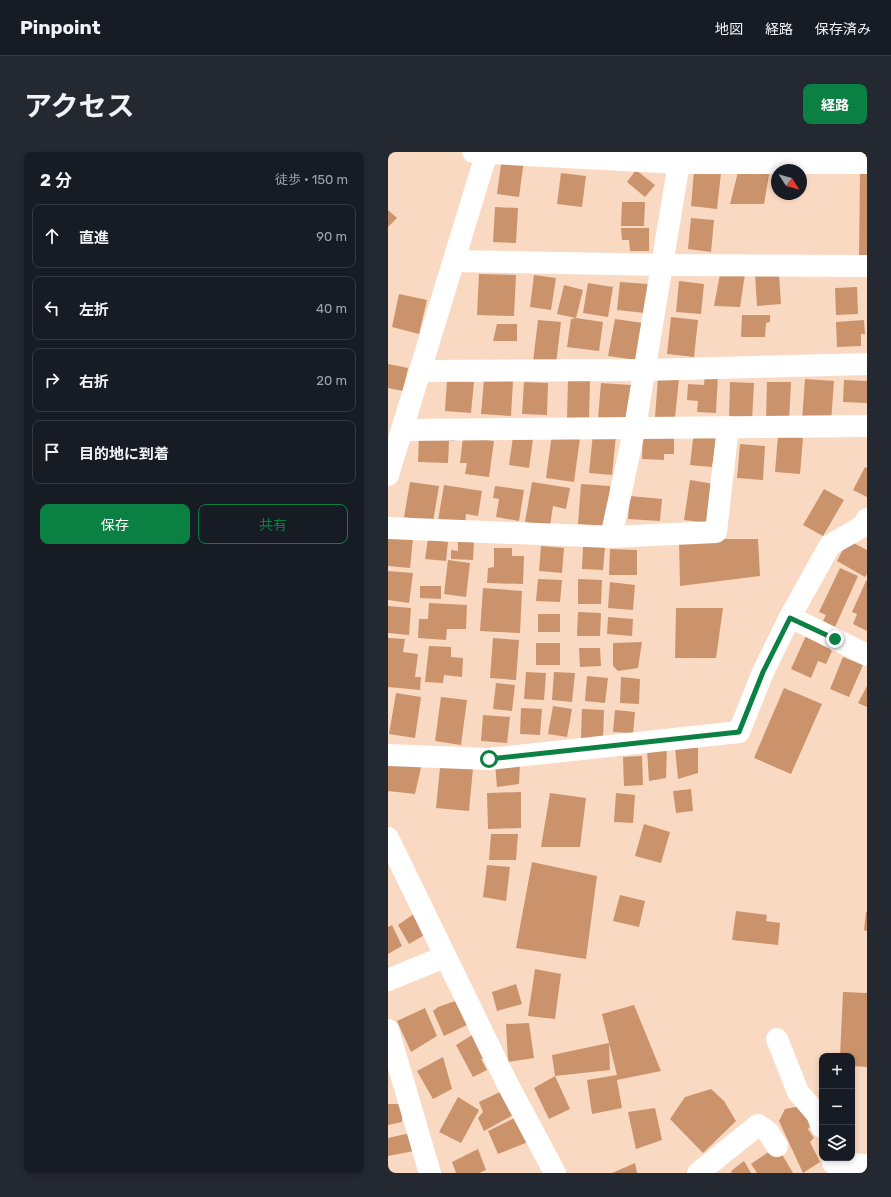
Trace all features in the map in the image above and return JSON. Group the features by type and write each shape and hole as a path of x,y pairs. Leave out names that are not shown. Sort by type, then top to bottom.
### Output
{"street":[{"path":"388,476 454,261 482,152 679,162 867,163"},
{"path":"612,537 635,427 679,162"},
{"path":"454,261 867,266"},
{"path":"420,371 644,370 867,364"},
{"path":"388,528 612,537 716,532 728,426"},
{"path":"402,430 867,426"},
{"path":"388,755 489,759 739,732 763,672 790,618 830,545 866,525"},
{"path":"790,618 867,655"},
{"path":"388,838 444,957 507,1083 555,1173"},
{"path":"388,980 444,957"},
{"path":"388,1030 430,1173"},
{"path":"777,1038 798,1092 817,1114 821,1125"},
{"path":"698,1173 758,1125 768,1132 777,1146"},
{"path":"832,1165 867,1165"}],"building":[{"path":"502,157 524,160 519,197 497,194"},
{"path":"739,168 770,169 764,204 730,204"},
{"path":"636,170 655,185 645,197 627,182"},
{"path":"694,171 721,173 717,209 691,206"},
{"path":"561,173 586,176 582,207 557,204"},
{"path":"860,174 867,174 867,256 859,256"},
{"path":"622,202 645,202 644,226 621,226"},
{"path":"495,207 518,208 516,243 493,242"},
{"path":"388,210 397,218 388,227"},
{"path":"691,218 714,220 711,252 688,249"},
{"path":"621,228 649,228 649,251 630,251 629,240 622,240"},
{"path":"755,273 779,274 781,304 757,306"},
{"path":"479,274 516,275 514,316 477,315"},
{"path":"720,274 745,274 740,307 714,306"},
{"path":"534,275 556,278 551,310 530,307"},
{"path":"679,281 704,284 701,314 676,312"},
{"path":"620,282 648,284 645,313 617,310"},
{"path":"588,283 613,287 608,317 583,313"},
{"path":"564,285 583,290 576,318 557,314"},
{"path":"857,287 858,314 836,315 835,288"},
{"path":"399,294 427,300 419,334 392,327"},
{"path":"742,315 770,315 770,322 766,323 765,337 741,337"},
{"path":"671,317 698,320 694,357 667,354"},
{"path":"576,318 603,322 599,351 567,347 571,319"},
{"path":"615,319 643,323 637,360 608,356"},
{"path":"538,320 561,322 556,364 533,362"},
{"path":"864,320 865,334 861,334 861,346 837,347 836,322"},
{"path":"497,324 517,324 517,341 493,341"},
{"path":"388,364 408,368 403,391 388,388"},
{"path":"705,373 718,374 716,413 697,412 698,401 687,400 688,384 704,385"},
{"path":"658,378 679,379 675,418 655,417"},
{"path":"484,379 513,381 511,416 481,414"},
{"path":"805,379 834,381 831,422 802,420"},
{"path":"447,380 474,382 471,413 445,411"},
{"path":"568,380 590,381 589,419 567,418"},
{"path":"844,380 867,381 867,403 843,402"},
{"path":"524,382 548,383 547,415 522,414"},
{"path":"730,382 754,383 752,421 729,420"},
{"path":"767,382 791,382 789,422 766,421"},
{"path":"601,383 631,385 629,420 598,418"},
{"path":"643,430 674,430 674,454 664,454 664,460 642,459"},
{"path":"694,431 717,434 712,467 690,465"},
{"path":"593,433 616,435 612,475 589,473"},
{"path":"552,434 580,438 574,482 546,478"},
{"path":"419,435 455,436 455,441 449,441 448,463 418,462"},
{"path":"778,436 803,438 800,474 775,472"},
{"path":"463,437 494,441 489,477 465,474 467,463 460,463"},
{"path":"513,437 533,439 529,468 509,465"},
{"path":"740,444 765,446 763,480 737,478"},
{"path":"865,467 867,468 867,497 853,490"},
{"path":"690,480 714,484 709,523 684,520"},
{"path":"410,482 439,486 433,522 404,517"},
{"path":"532,482 570,488 566,509 553,506 550,526 525,522"},
{"path":"581,484 610,486 608,526 578,524"},
{"path":"444,485 482,491 478,516 466,514 465,525 438,521"},
{"path":"495,486 524,490 519,521 496,517 499,499 493,498"},
{"path":"824,489 844,500 823,536 803,525"},
{"path":"630,496 662,499 660,521 628,519"},
{"path":"388,535 413,538 410,568 388,566"},
{"path":"428,539 448,542 446,561 425,559"},
{"path":"679,539 758,539 760,576 680,586"},
{"path":"458,540 474,540 473,560 451,559 451,550 458,551"},
{"path":"848,540 867,550 867,574 865,577 837,561"},
{"path":"541,546 564,548 562,573 539,571"},
{"path":"583,546 605,547 603,570 582,569"},
{"path":"494,548 512,548 512,556 524,556 523,584 487,583 488,568 494,567"},
{"path":"610,549 637,550 637,575 609,575"},
{"path":"448,560 470,563 466,597 444,594"},
{"path":"840,568 858,576 835,627 823,621 826,615 819,612"},
{"path":"388,571 413,573 409,603 388,600"},
{"path":"538,579 562,580 560,602 536,601"},
{"path":"578,579 602,580 601,604 578,604"},
{"path":"866,581 867,631 853,624 857,614 852,612"},
{"path":"610,582 635,585 633,610 608,608"},
{"path":"420,586 441,586 441,599 420,598"},
{"path":"483,588 522,591 520,633 480,631"},
{"path":"429,603 467,605 466,629 447,629 446,640 418,638 419,619 428,619"},
{"path":"388,606 411,608 409,635 388,633"},
{"path":"676,608 723,608 716,658 675,658"},
{"path":"578,612 601,613 600,636 577,636"},
{"path":"538,614 560,614 560,632 538,632"},
{"path":"608,617 633,619 632,636 607,634"},
{"path":"810,627 835,639 830,650 832,651 826,664 818,661 811,678 791,669"},
{"path":"388,638 405,639 403,652 418,654 415,677 421,677 420,690 388,687"},
{"path":"493,638 519,640 516,680 490,678"},
{"path":"642,642 638,668 618,671 613,666 613,643"},
{"path":"536,643 560,643 560,665 536,665"},
{"path":"429,646 451,647 451,657 463,658 462,677 444,675 443,683 425,682"},
{"path":"579,648 600,648 601,666 580,667"},
{"path":"843,657 863,665 849,697 830,689"},
{"path":"526,672 546,673 544,700 524,699"},
{"path":"554,672 575,673 572,702 552,700"},
{"path":"587,676 608,678 605,703 585,701"},
{"path":"621,677 640,679 639,704 620,703"},
{"path":"496,683 515,685 512,711 493,709"},
{"path":"867,686 867,707 858,703"},
{"path":"784,688 822,704 791,774 754,758"},
{"path":"396,693 421,697 415,738 389,734"},
{"path":"441,697 467,700 461,745 435,741"},
{"path":"553,706 572,709 567,737 548,734"},
{"path":"521,708 542,709 540,735 520,734"},
{"path":"582,709 604,710 603,739 581,738"},
{"path":"615,710 635,712 633,733 613,732"},
{"path":"483,715 510,717 507,743 481,741"},
{"path":"667,746 666,778 649,781 647,749"},
{"path":"675,748 698,748 698,773 678,779"},
{"path":"642,756 643,785 624,786 623,757"},
{"path":"388,759 422,763 415,794 388,791"},
{"path":"520,762 519,784 497,787 495,764"},
{"path":"440,768 473,768 469,811 436,808"},
{"path":"691,789 693,811 676,813 673,791"},
{"path":"521,792 521,828 488,829 487,793"},
{"path":"550,793 586,798 580,847 541,847"},
{"path":"616,793 635,795 633,823 614,822"},
{"path":"644,824 670,832 661,863 635,856"},
{"path":"491,834 518,834 516,860 489,860"},
{"path":"532,862 597,876 586,959 516,948"},
{"path":"487,865 510,867 506,901 483,897"},
{"path":"620,895 645,901 639,927 613,921"},
{"path":"418,911 428,933 409,944 398,925"},
{"path":"736,911 767,915 766,921 780,923 778,945 732,940"},
{"path":"867,912 867,931 864,930"},
{"path":"392,925 402,946 388,954 388,927"},
{"path":"535,969 561,974 555,1019 528,1016"},
{"path":"516,984 522,1004 497,1011 492,992"},
{"path":"843,992 867,993 867,1067 855,1066 855,1053 840,1053"},
{"path":"461,999 471,1023 444,1036 433,1011 438,1007"},
{"path":"634,1005 661,1071 617,1080 622,1108 592,1114 587,1080 617,1075 602,1014"},
{"path":"425,1008 437,1036 411,1052 397,1021"},
{"path":"529,1023 534,1058 508,1062 506,1024"},
{"path":"477,1032 490,1056 481,1059 487,1070 473,1077 456,1045"},
{"path":"609,1043 610,1070 555,1076 552,1055"},
{"path":"443,1057 452,1089 433,1099 417,1071"},
{"path":"555,1076 570,1109 549,1119 534,1088"},
{"path":"711,1089 724,1101 736,1121 703,1153 670,1119 685,1097"},
{"path":"504,1090 515,1114 484,1131 478,1118 483,1112 479,1102"},
{"path":"458,1097 479,1110 461,1143 439,1132"},
{"path":"388,1104 402,1104 402,1122 388,1125"},
{"path":"801,1106 814,1122 808,1129 814,1138 810,1142 820,1162 803,1173 779,1121 785,1109"},
{"path":"655,1108 662,1140 636,1149 628,1112"},
{"path":"519,1116 533,1140 498,1154 488,1131"},
{"path":"410,1133 414,1151 388,1156 388,1138"},
{"path":"777,1146 793,1173 757,1173 751,1164"},
{"path":"478,1149 486,1170 479,1173 456,1173 452,1162"},
{"path":"744,1161 751,1173 732,1173 731,1171"},
{"path":"635,1163 637,1173 612,1173"}],"route":[{"path":"489,759 739,732 763,672 790,618 835,639"}]}
